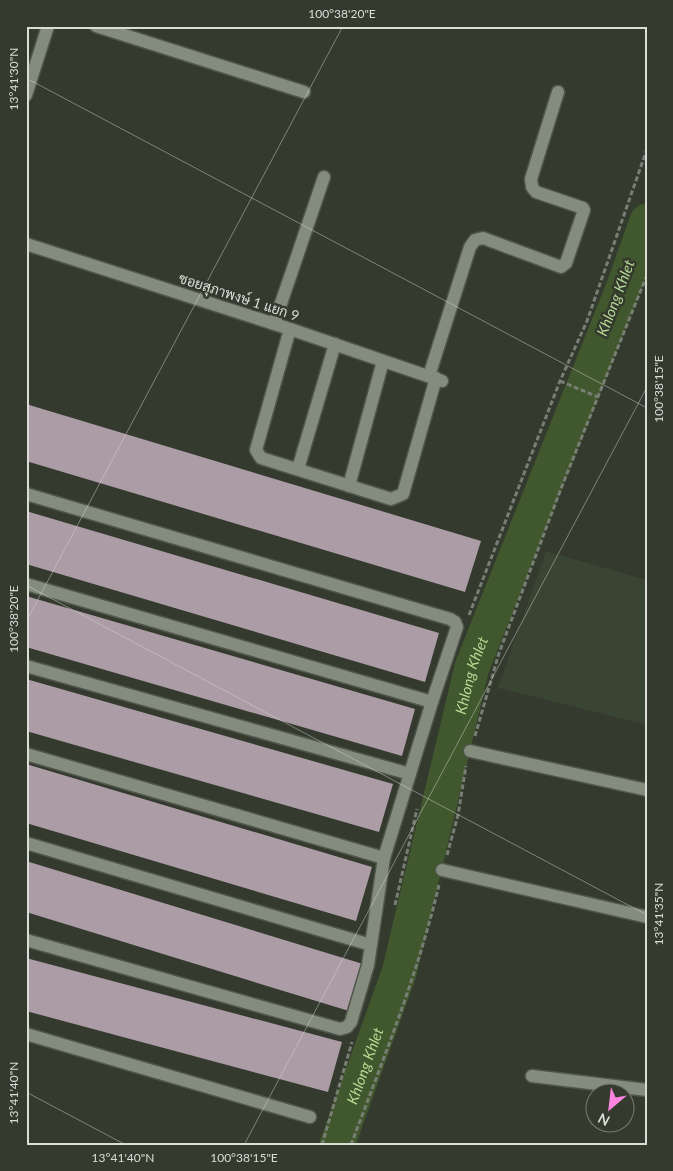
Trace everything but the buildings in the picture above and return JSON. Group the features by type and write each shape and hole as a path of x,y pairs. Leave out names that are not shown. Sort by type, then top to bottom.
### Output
{"street":[{"path":"26,95 48,26"},
{"path":"96,26 304,92"},
{"path":"290,329 256,450 262,458 391,499 403,494 470,247 475,240 483,238 561,267 566,264 584,210 583,208 536,192 532,187 532,179 558,92"},
{"path":"274,324 324,177"},
{"name":"ซอยสุภาพงษ์ 1 แยก 9","path":"26,244 436,378"},
{"path":"298,469 335,344"},
{"path":"349,486 383,360"},
{"path":"26,494 450,619 455,622 457,627 384,858 368,965 352,1022 347,1027 340,1028 26,940"},
{"path":"26,584 432,702"},
{"path":"26,666 410,774"},
{"path":"470,751 647,790"},
{"path":"26,754 384,858"},
{"path":"26,843 371,945"},
{"path":"442,870 647,917"},
{"path":"26,1034 310,1117"},
{"path":"532,1076 647,1090"}],"path":[{"path":"466,623 560,382 587,322 647,149"},
{"path":"351,1145 406,997 430,923 442,870 458,815 468,758 499,653 647,276"},
{"path":"560,382 598,397"},
{"path":"392,914 418,805"},
{"path":"322,1145 355,1034"}],"shaded area":[{"path":"546,551 647,580 647,725 498,688"}],"waterway":[{"name":"Khlong Khlet","path":"337,1145 399,973 472,667 624,286 647,221"}]}
